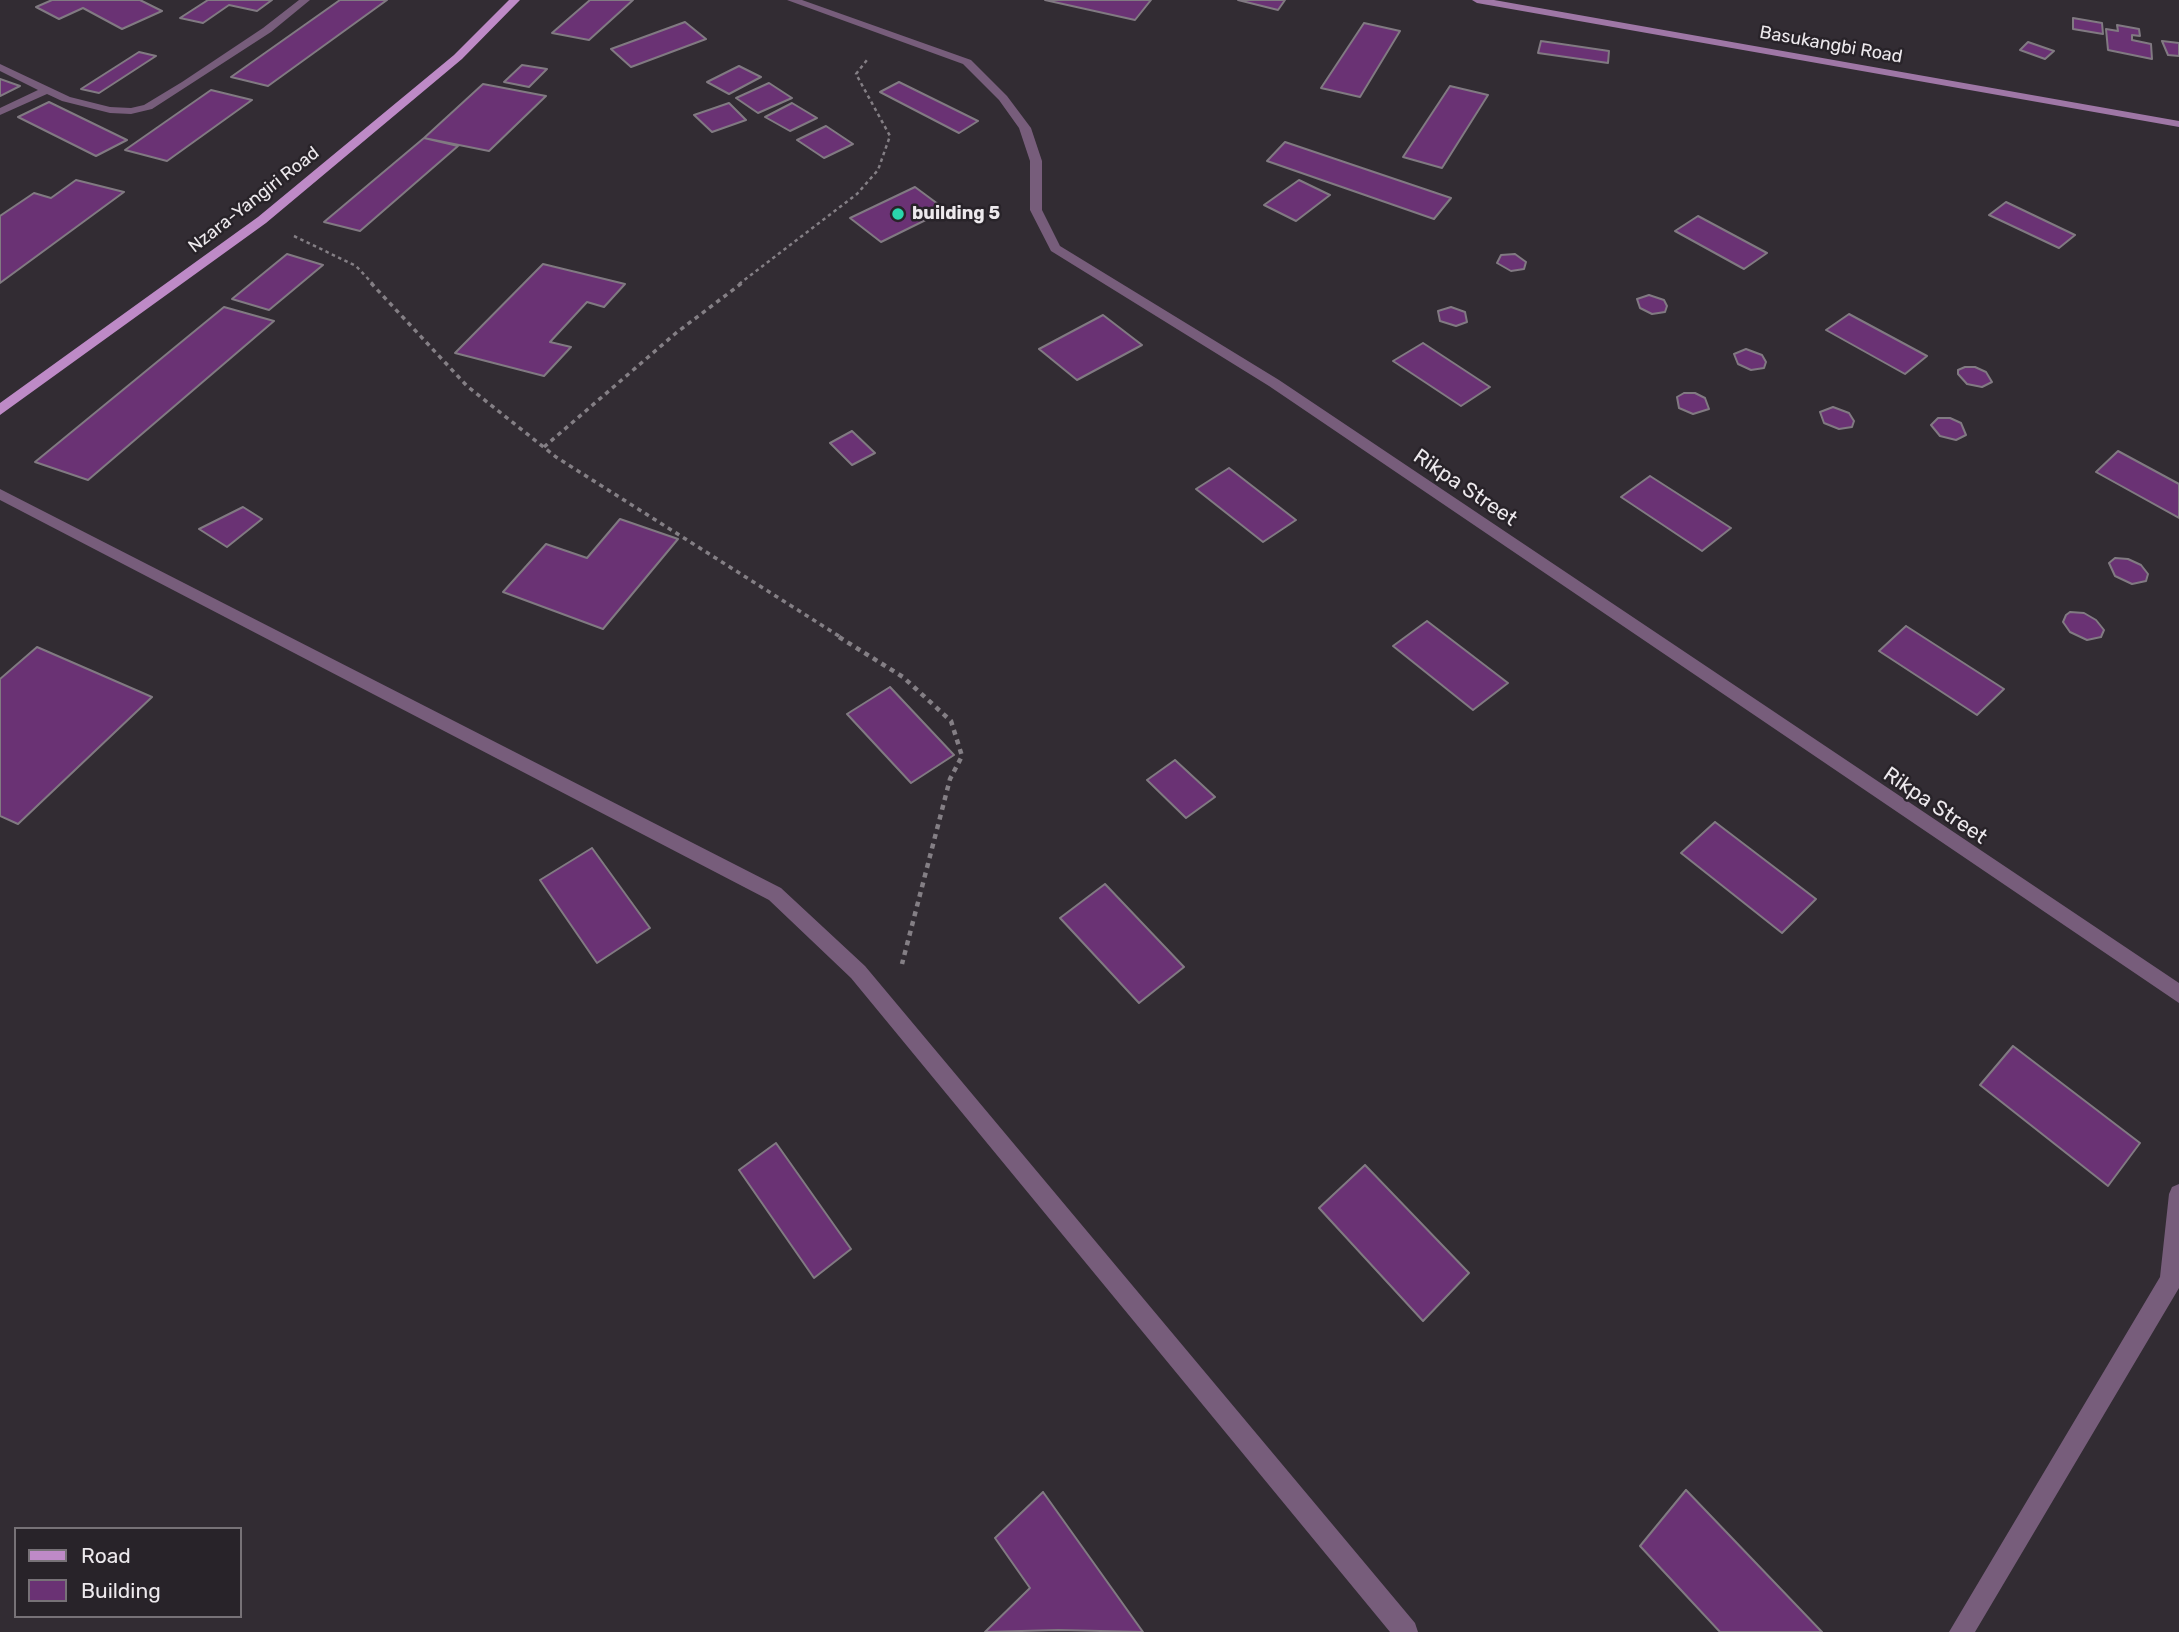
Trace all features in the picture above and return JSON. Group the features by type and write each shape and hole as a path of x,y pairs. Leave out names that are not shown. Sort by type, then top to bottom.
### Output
{"main road":[{"name":"Nzara-Yangiri Road","path":"0,410 262,220 458,57 515,0"}],"street":[{"path":"0,68 45,91 110,110 131,111 148,107 267,30 305,0"},
{"name":"Rikpa Street","path":"792,0 967,62 1003,98 1025,128 1036,161 1035,210 1055,247 1274,383 2179,994"},
{"name":"Basukangbi Road","path":"1477,0 2179,124"},
{"path":"0,111 45,91"},
{"path":"0,494 775,894 858,972 1406,1632"},
{"path":"1961,1632 2171,1280 2179,1194"}],"path":[{"path":"544,447 676,333 857,194 878,170 890,136 856,74 889,33"},
{"path":"262,220 356,266 467,386 544,447 903,677 951,721 962,756 950,779 890,1010"}],"building":[{"path":"52,0 140,0 162,11 122,29 83,8 59,19 36,7"},
{"path":"208,0 272,0 257,11 229,5 203,23 180,18"},
{"path":"340,0 387,0 268,86 231,77"},
{"path":"590,0 633,0 589,40 552,33"},
{"path":"1045,0 1151,0 1135,20"},
{"path":"1238,0 1285,0 1278,10"},
{"path":"2073,18 2102,23 2103,34 2073,29"},
{"path":"685,22 706,39 631,67 611,49"},
{"path":"1364,23 1400,31 1360,97 1321,88"},
{"path":"2117,25 2139,29 2140,36 2132,35 2132,40 2151,44 2152,59 2108,50 2106,29 2118,31"},
{"path":"1541,41 1609,51 1608,63 1538,53"},
{"path":"2162,41 2179,43 2179,56 2168,55"},
{"path":"2028,42 2054,51 2045,59 2020,50"},
{"path":"139,52 156,56 99,93 81,89"},
{"path":"522,65 547,69 529,87 504,82"},
{"path":"739,66 761,77 729,94 707,82"},
{"path":"0,79 20,86 0,96"},
{"path":"899,82 978,121 959,133 880,92"},
{"path":"769,83 792,98 758,113 736,98"},
{"path":"483,84 546,96 489,151 424,138"},
{"path":"1450,86 1488,95 1442,168 1403,157"},
{"path":"211,90 252,100 167,161 125,150"},
{"path":"49,102 127,140 96,156 18,117"},
{"path":"729,103 746,120 712,132 694,115"},
{"path":"792,103 817,118 790,131 765,117"},
{"path":"826,126 853,144 824,158 797,140"},
{"path":"424,138 458,146 360,231 324,222"},
{"path":"1285,142 1451,198 1434,219 1267,161"},
{"path":"76,180 124,192 0,283 0,216 34,193 51,198"},
{"path":"1299,180 1330,195 1296,221 1264,205"},
{"name":"building 5","path":"915,187 946,210 881,242 850,218"},
{"path":"2006,202 2075,235 2059,248 1989,215"},
{"path":"1698,216 1767,253 1744,269 1675,231"},
{"path":"287,254 323,265 269,310 232,299"},
{"path":"1515,254 1526,262 1524,269 1511,271 1497,263 1501,255"},
{"path":"543,264 625,284 604,307 587,302 550,342 571,347 544,376 455,353"},
{"path":"1649,295 1664,300 1667,306 1665,312 1652,314 1640,308 1637,299"},
{"path":"224,307 274,321 88,480 35,462"},
{"path":"1451,307 1465,312 1467,322 1456,326 1440,321 1438,311"},
{"path":"1849,314 1927,356 1905,374 1826,330"},
{"path":"1103,315 1142,345 1077,380 1039,349"},
{"path":"1423,343 1490,387 1461,406 1393,361"},
{"path":"1746,349 1762,355 1766,362 1764,368 1751,370 1738,364 1734,354"},
{"path":"1975,367 1986,372 1992,382 1982,387 1967,384 1958,374 1958,370"},
{"path":"1684,393 1695,393 1705,398 1709,409 1693,414 1679,408 1677,397"},
{"path":"1833,407 1849,413 1854,421 1852,427 1839,429 1824,423 1820,412"},
{"path":"1938,418 1950,418 1961,423 1966,435 1956,440 1940,436 1931,425"},
{"path":"852,431 875,453 852,465 830,443"},
{"path":"2118,451 2179,484 2179,518 2096,472"},
{"path":"1229,468 1296,520 1263,542 1196,489"},
{"path":"1650,476 1731,528 1702,551 1621,497"},
{"path":"243,507 262,519 227,547 199,529"},
{"path":"620,519 678,539 603,629 503,592 546,544 587,558"},
{"path":"2115,558 2128,559 2141,565 2148,574 2146,581 2132,584 2115,576 2109,563"},
{"path":"2070,612 2084,613 2096,620 2104,630 2101,637 2087,640 2070,632 2063,622"},
{"path":"1427,621 1508,683 1473,710 1393,646"},
{"path":"1906,626 2004,689 1977,715 1879,651"},
{"path":"37,647 152,697 18,824 0,816 0,679"},
{"path":"890,687 954,755 911,783 847,714"},
{"path":"1175,760 1215,797 1186,818 1147,780"},
{"path":"1715,822 1816,899 1782,933 1681,853"},
{"path":"592,848 650,928 597,963 540,880"},
{"path":"1105,884 1184,967 1139,1003 1060,918"},
{"path":"2013,1046 2140,1143 2108,1186 1980,1085"},
{"path":"776,1143 851,1249 814,1278 739,1170"},
{"path":"1365,1165 1469,1273 1423,1321 1319,1208"},
{"path":"1686,1490 1822,1632 1720,1632 1640,1546"},
{"path":"1043,1492 1143,1632 985,1632 1030,1588 995,1538"}],"place":[{"name":"building 5","path":"898,214"}]}
